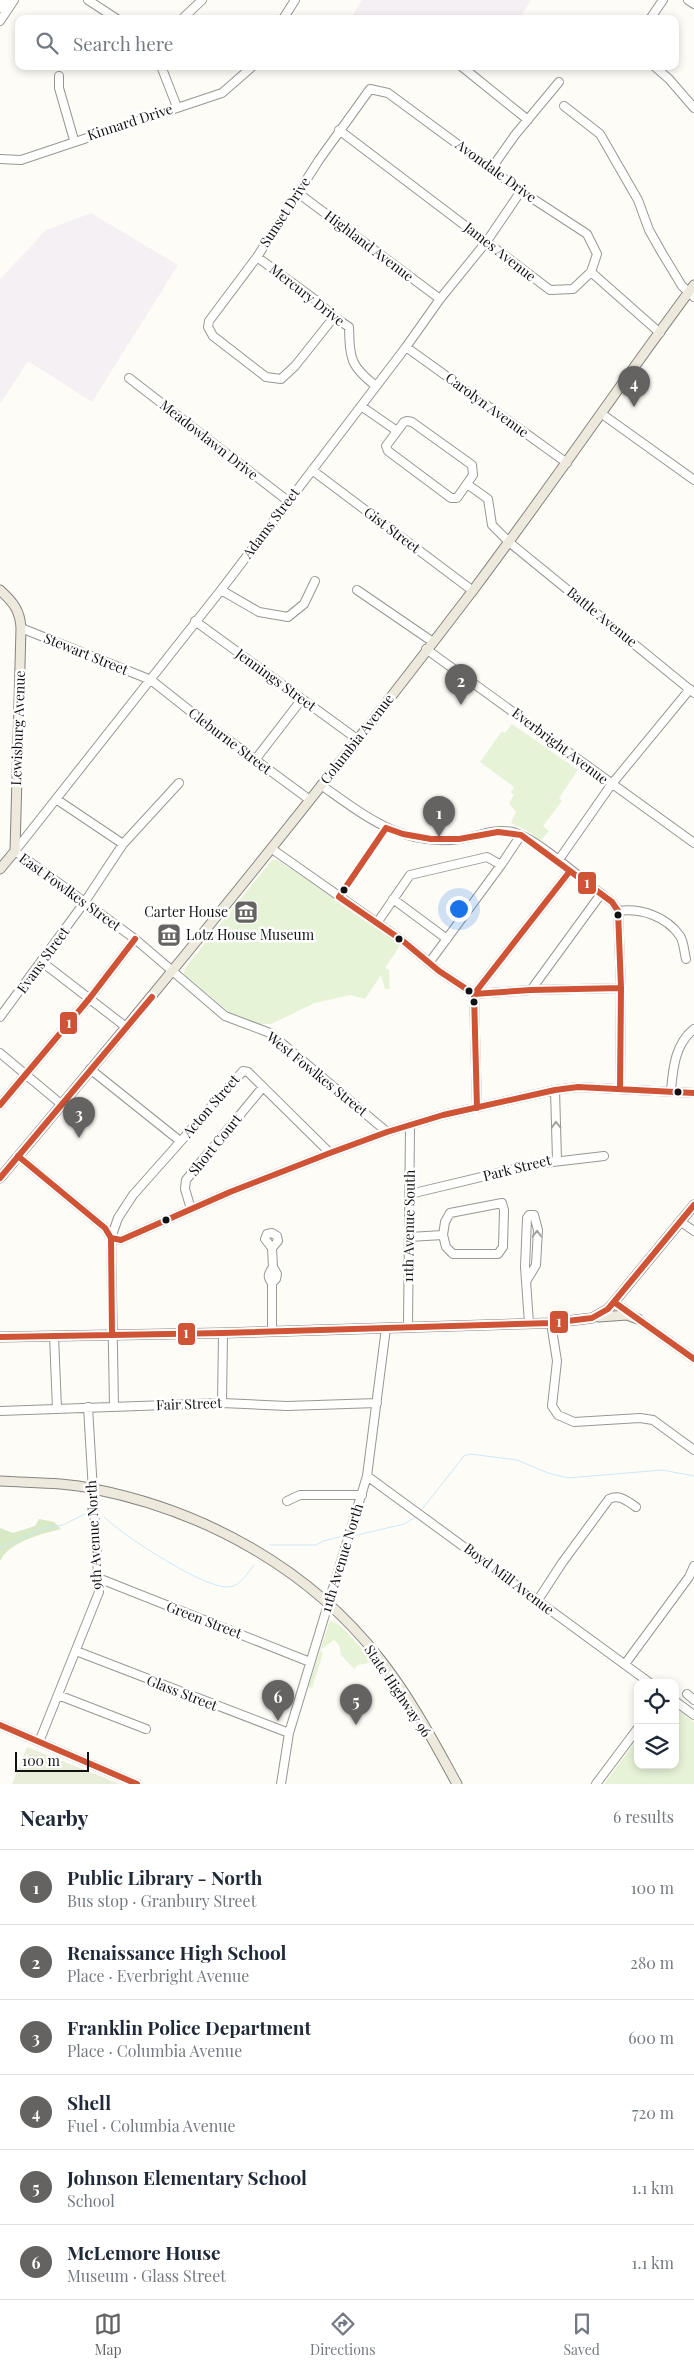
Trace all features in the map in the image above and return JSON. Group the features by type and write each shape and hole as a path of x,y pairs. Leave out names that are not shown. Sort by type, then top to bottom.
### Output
{"main road":[{"name":"Columbia Avenue","path":"0,1178 272,849 473,590 660,333 692,292"},
{"name":"Lewisburg Avenue","path":"0,590 15,603 20,615 21,628 15,851"},
{"path":"0,869 15,851"},
{"path":"592,1318 608,1309 694,1205"},
{"path":"0,1337 272,1332 529,1324 614,1315 638,1319"},
{"name":"State Highway 96","path":"0,1481 92,1488 162,1506 222,1532 265,1556 306,1585 328,1604 380,1659 408,1701 458,1784"}],"street":[{"path":"0,8 5,0"},
{"path":"0,21 14,0"},
{"path":"88,0 100,3 113,15"},
{"path":"186,15 202,0"},
{"path":"287,15 296,0"},
{"path":"653,15 663,0"},
{"path":"688,0 694,4"},
{"path":"163,70 177,107"},
{"name":"Kinnard Drive","path":"0,159 21,160 74,140 222,92 248,70"},
{"path":"466,70 528,120"},
{"path":"659,70 694,108"},
{"path":"59,76 59,88 74,140"},
{"path":"491,169 559,82"},
{"name":"Sunset Drive","path":"334,317 295,366 281,379 266,377 213,336 208,328 209,321 257,257 339,130 370,89"},
{"name":"Avondale Drive","path":"370,89 388,93 491,169 587,234 597,254 591,272"},
{"path":"564,106 600,134 638,200 649,230 662,253 682,286 692,292"},
{"name":"James Avenue","path":"339,130 550,290 573,289 591,272"},
{"name":"Adams Street","path":"15,851 151,680 362,406 440,299 487,241 521,190"},
{"name":"Highland Avenue","path":"298,193 440,299"},
{"name":"Mercury Drive","path":"257,257 317,300 334,317 349,327 350,355 360,374 376,386"},
{"path":"591,272 660,333"},
{"name":"Carolyn Avenue","path":"406,347 567,463"},
{"name":"Meadowlawn Drive","path":"130,378 288,501"},
{"path":"362,406 396,431"},
{"path":"602,414 694,480"},
{"path":"404,422 412,422 472,465 473,475 457,498 452,498 388,451 386,446 396,431 404,422"},
{"name":"Gist Street","path":"312,470 473,590"},
{"name":"Battle Avenue","path":"467,484 488,499 492,525 509,542 692,691"},
{"path":"221,590 258,612 288,617 304,604 315,581"},
{"path":"357,590 433,642"},
{"name":"Jennings Street","path":"195,621 357,740"},
{"name":"Stewart Street","path":"21,628 151,680"},
{"name":"Everbright Avenue","path":"426,649 694,843"},
{"name":"Cleburne Street","path":"151,680 310,800"},
{"path":"558,861 611,784 692,691"},
{"path":"255,760 302,699"},
{"name":"Evans Street","path":"0,1017 84,903 123,844 179,783"},
{"path":"321,786 377,824 405,836 432,840 459,839 501,831 521,835 612,902 618,911 621,988 620,1088"},
{"path":"56,799 123,844"},
{"path":"429,963 521,835"},
{"path":"272,849 325,889 377,923 429,963 474,994 530,990 621,988"},
{"name":"East Fowlkes Street","path":"15,851 134,939 172,971"},
{"path":"377,923 410,875 487,858 501,865"},
{"path":"477,1108 474,994 570,871"},
{"path":"530,990 601,894"},
{"path":"393,900 447,940"},
{"path":"618,911 631,909 658,917 681,937 686,959"},
{"path":"0,1105 90,999 134,939"},
{"path":"42,962 126,1027"},
{"name":"West Fowlkes Street","path":"172,971 225,1016 270,1033 387,1132"},
{"path":"671,1090 673,1063 677,1052 683,1041 694,1029"},
{"path":"0,1053 61,1104"},
{"path":"90,1069 180,1141"},
{"name":"Acton Street","path":"111,1238 115,1225 128,1200 240,1071 248,1072 330,1153"},
{"path":"111,1238 121,1240 191,1209 330,1153 387,1132 443,1115 578,1086 671,1090 694,1093"},
{"name":"Short Court","path":"191,1209 185,1189 186,1180 263,1087"},
{"name":"Park Street","path":"410,1194 557,1160 555,1090"},
{"name":"11th Avenue South","path":"408,1327 410,1126"},
{"path":"18,1156 105,1228 111,1238 114,1406"},
{"path":"557,1160 604,1156"},
{"path":"498,1202 502,1203 504,1210 503,1247 498,1254 452,1254 446,1247 443,1235 445,1222 450,1214 498,1202"},
{"path":"528,1280 536,1265 538,1230 534,1215 529,1215 526,1218 529,1324"},
{"path":"681,1222 694,1231"},
{"path":"409,1237 443,1235"},
{"path":"272,1248 273,1267 277,1274 276,1279 272,1283 272,1332"},
{"path":"614,1302 694,1359"},
{"path":"551,1323 557,1361 552,1406 558,1415 574,1422 640,1418 653,1420 694,1450"},
{"name":"11th Avenue North","path":"281,1784 289,1733 367,1476 378,1404 386,1328"},
{"path":"222,1403 223,1333"},
{"path":"54,1336 57,1409"},
{"name":"Fair Street","path":"0,1411 222,1403 287,1406 378,1404"},
{"name":"9th Avenue North","path":"39,1742 97,1600 98,1578 88,1407"},
{"name":"Boyd Mill Avenue","path":"367,1476 645,1679"},
{"path":"287,1501 300,1495 362,1495"},
{"path":"538,1600 562,1563 609,1499 623,1498 636,1507"},
{"path":"625,1664 689,1577 694,1566"},
{"name":"Green Street","path":"98,1578 310,1662"},
{"name":"Glass Street","path":"76,1651 289,1733"},
{"path":"687,1694 694,1700"},
{"path":"58,1695 146,1729"},
{"path":"679,1704 694,1715"},
{"path":"0,1725 138,1784"},
{"path":"596,1784 634,1733"}],"shaded area":[{"path":"362,0 531,0 522,15 353,15"},
{"path":"91,213 178,265 92,402 28,361 0,404 0,279 46,230"}],"green space":[{"path":"512,724 578,770 559,798 562,801 543,826 549,831 540,841 528,831 511,823 516,812 509,803 514,795 511,792 514,787 480,762 502,731 505,733"},
{"path":"272,860 277,860 403,941 385,968 389,970 390,989 385,989 381,975 365,999 350,995 315,1003 271,1024 259,1024 235,1017 184,974 185,968"},
{"path":"39,1519 54,1522 61,1529 19,1543 11,1548 0,1561 0,1528 13,1533 35,1526"},
{"path":"330,1620 341,1626 371,1659 369,1663 358,1665 354,1669 341,1655 339,1645 334,1640 320,1650"},
{"path":"320,1650 323,1653 312,1688 308,1687"},
{"path":"679,1711 694,1722 694,1784 604,1784 634,1743 634,1769 679,1769"},
{"path":"27,1747 120,1784 12,1784"}],"waterway":[{"path":"420,1512 464,1456 470,1454 517,1460 548,1473 568,1478 662,1470 694,1476"},
{"path":"0,1548 42,1529 63,1525 87,1513"},
{"path":"104,1517 145,1548 184,1571 218,1586 229,1587 237,1584 254,1565"},
{"path":"353,1536 404,1524 416,1517"},
{"path":"270,1545 316,1545 323,1541 344,1536"}],"transit line":[{"name":"1","path":"386,828 403,834 431,839 459,839 498,832 521,835 612,902 618,911 621,988 620,1088"},
{"name":"1","path":"339,897 386,828"},
{"name":"1","path":"477,1108 474,994 570,871"},
{"name":"1","path":"339,897 403,941 439,971 474,994 531,990 621,988"},
{"name":"1","path":"0,1105 89,999 135,939"},
{"name":"1","path":"0,1178 152,997"},
{"name":"1","path":"111,1238 121,1240 230,1192 330,1153 387,1132 443,1115 555,1090 578,1087 694,1093"},
{"name":"1","path":"18,1156 105,1228 111,1238 112,1334"},
{"name":"1","path":"0,1337 223,1333 551,1323 592,1318 608,1309 694,1205"},
{"name":"1","path":"614,1302 694,1359"},
{"name":"1","path":"0,1725 137,1784"}],"place":[{"name":"Shell","path":"634,407"},
{"name":"Renaissance High School","path":"461,705"},
{"name":"Public Library - North","path":"439,837"},
{"name":"Carter House","path":"246,912"},
{"name":"Lotz House Museum","path":"169,935"},
{"name":"Franklin Police Department","path":"79,1138"},
{"name":"McLemore House","path":"278,1721"},
{"name":"Johnson Elementary School","path":"356,1725"}]}
